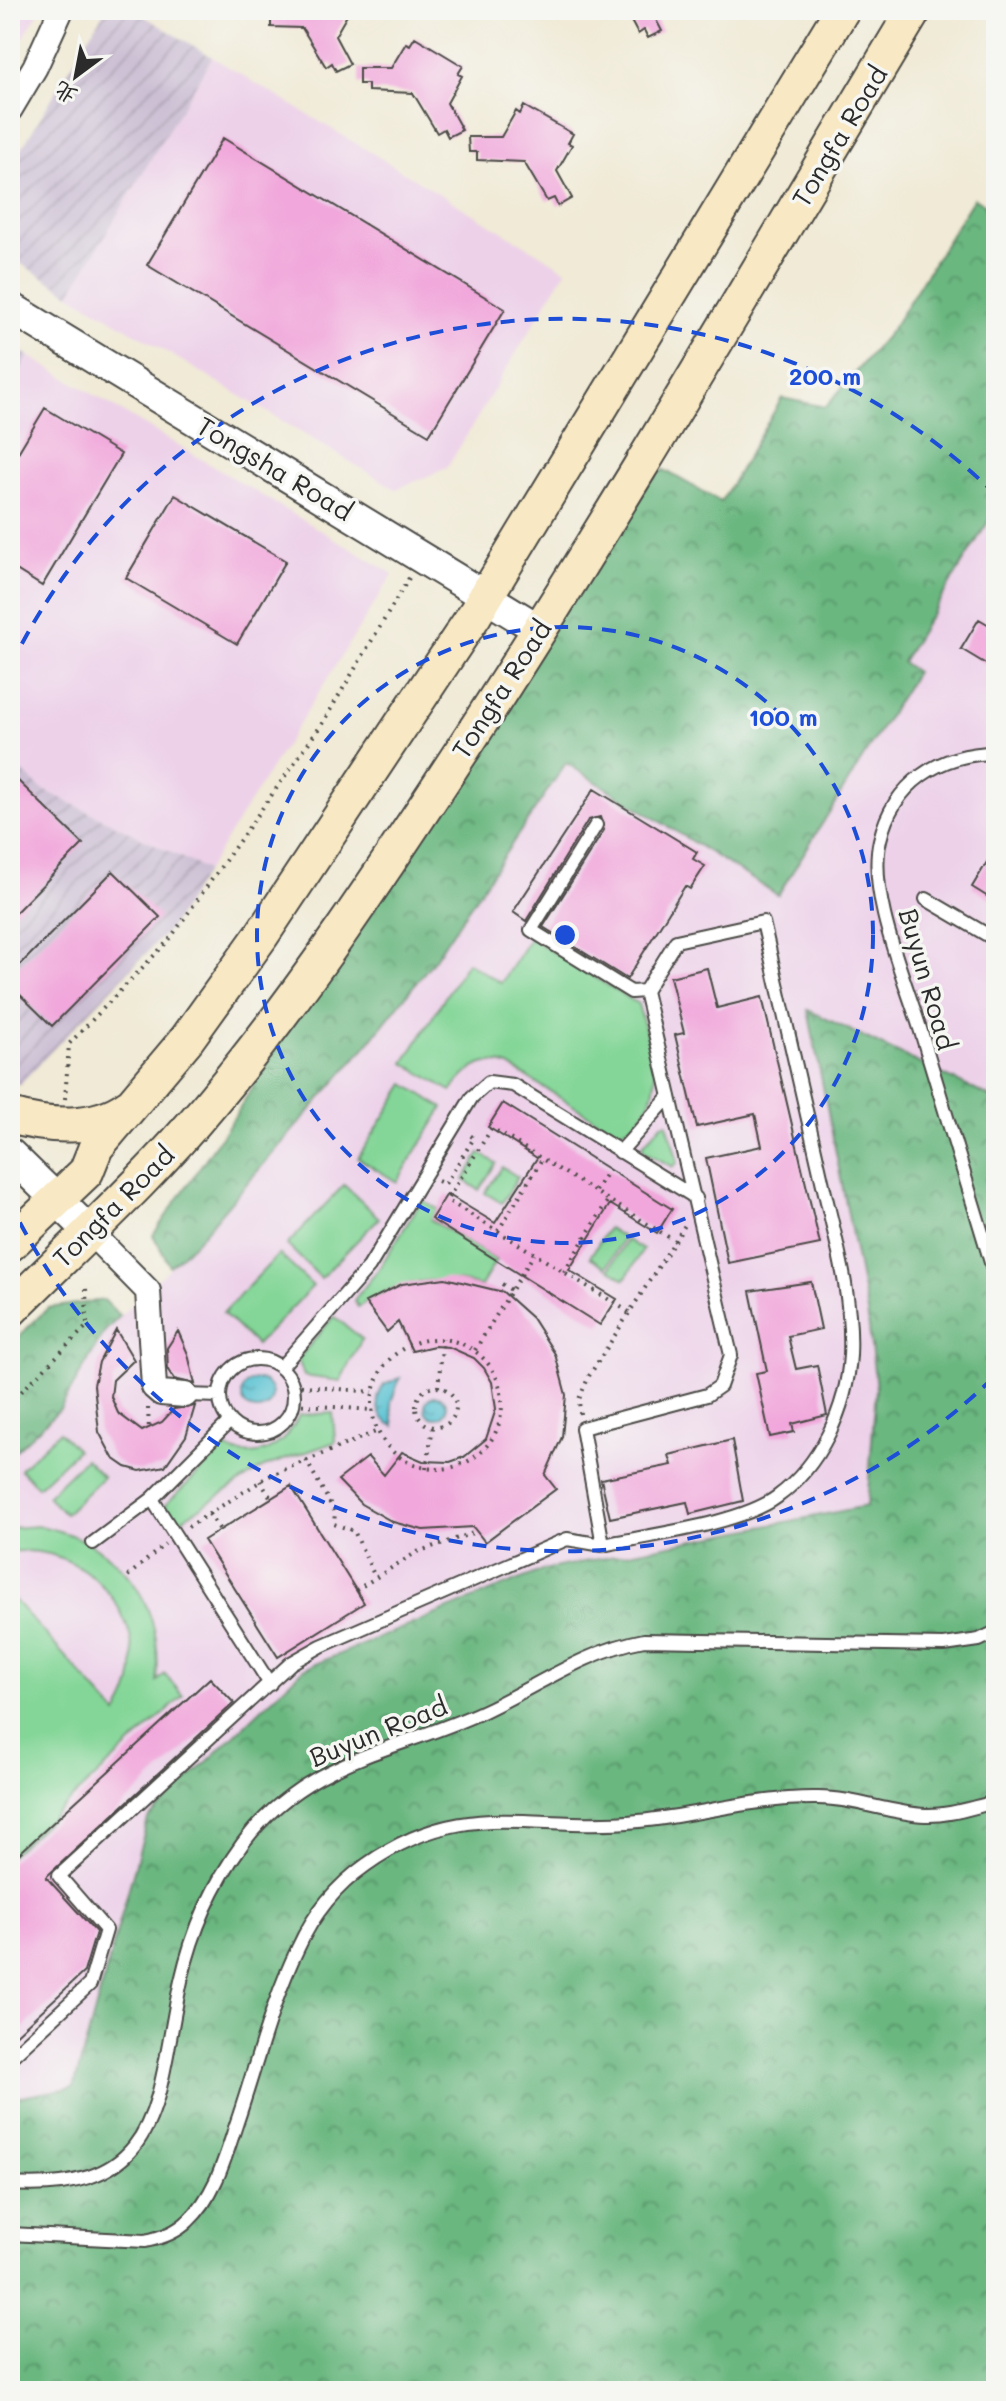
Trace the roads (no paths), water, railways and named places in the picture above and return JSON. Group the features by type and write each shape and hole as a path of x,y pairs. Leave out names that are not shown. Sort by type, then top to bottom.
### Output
{"main road":[{"name":"Tongfa Road","path":"10,1244 86,1172 96,1147 187,1039 261,936 485,597 842,10"},
{"name":"Tongfa Road","path":"10,1310 189,1129 265,1035 417,818 540,630 914,10"},
{"path":"10,1116 47,1124 81,1123 110,1118 135,1101"}],"street":[{"path":"10,109 35,67 61,10"},
{"name":"Tongsha Road","path":"10,307 540,630"},
{"path":"10,1154 148,1291 154,1387 167,1395 185,1395"}],"lane":[{"name":"Buyun Road","path":"996,753 958,756 933,766 916,778 900,796 887,819 880,842 878,870 892,935 996,1279"},
{"path":"596,825 531,930 631,992 645,991"},
{"path":"926,899 996,940"},
{"path":"10,2058 90,1984 106,1930 59,1876 291,1663 313,1650 567,1539 603,1545 758,1509 777,1497 815,1458 829,1431 842,1394 850,1356 845,1284 763,922 676,941 645,991 731,1355 728,1373 720,1386 707,1395 582,1428 603,1545"},
{"path":"281,1367 369,1267 482,1085 496,1080 513,1085 697,1201"},
{"path":"620,1152 670,1096"},
{"path":"247,1360 271,1361 281,1367 293,1385 294,1404 289,1415 273,1430 250,1432 230,1421 220,1396 227,1373 247,1360"},
{"path":"185,1395 220,1396"},
{"path":"93,1543 152,1499 230,1421"},
{"path":"152,1499 270,1684"},
{"name":"Buyun Road","path":"10,2184 68,2184 116,2165 135,2145 150,2122 161,2093 190,1946 223,1873 245,1841 274,1810 329,1769 482,1712 611,1646 644,1640 944,1645 979,1640 996,1632"},
{"path":"10,2234 145,2241 162,2238 188,2221 220,2172 287,1973 309,1927 323,1905 353,1875 410,1838 437,1827 477,1820 619,1823 767,1798 823,1798 924,1815 945,1814 996,1802"}],"water":[{"path":"400,1378 391,1402 394,1426 380,1414 378,1397 384,1385"},
{"path":"257,1380 268,1384 272,1395 268,1406 257,1410 246,1406 242,1395 246,1384"},
{"path":"436,1396 444,1399 447,1407 444,1415 436,1418 428,1415 425,1407 428,1399"}]}
